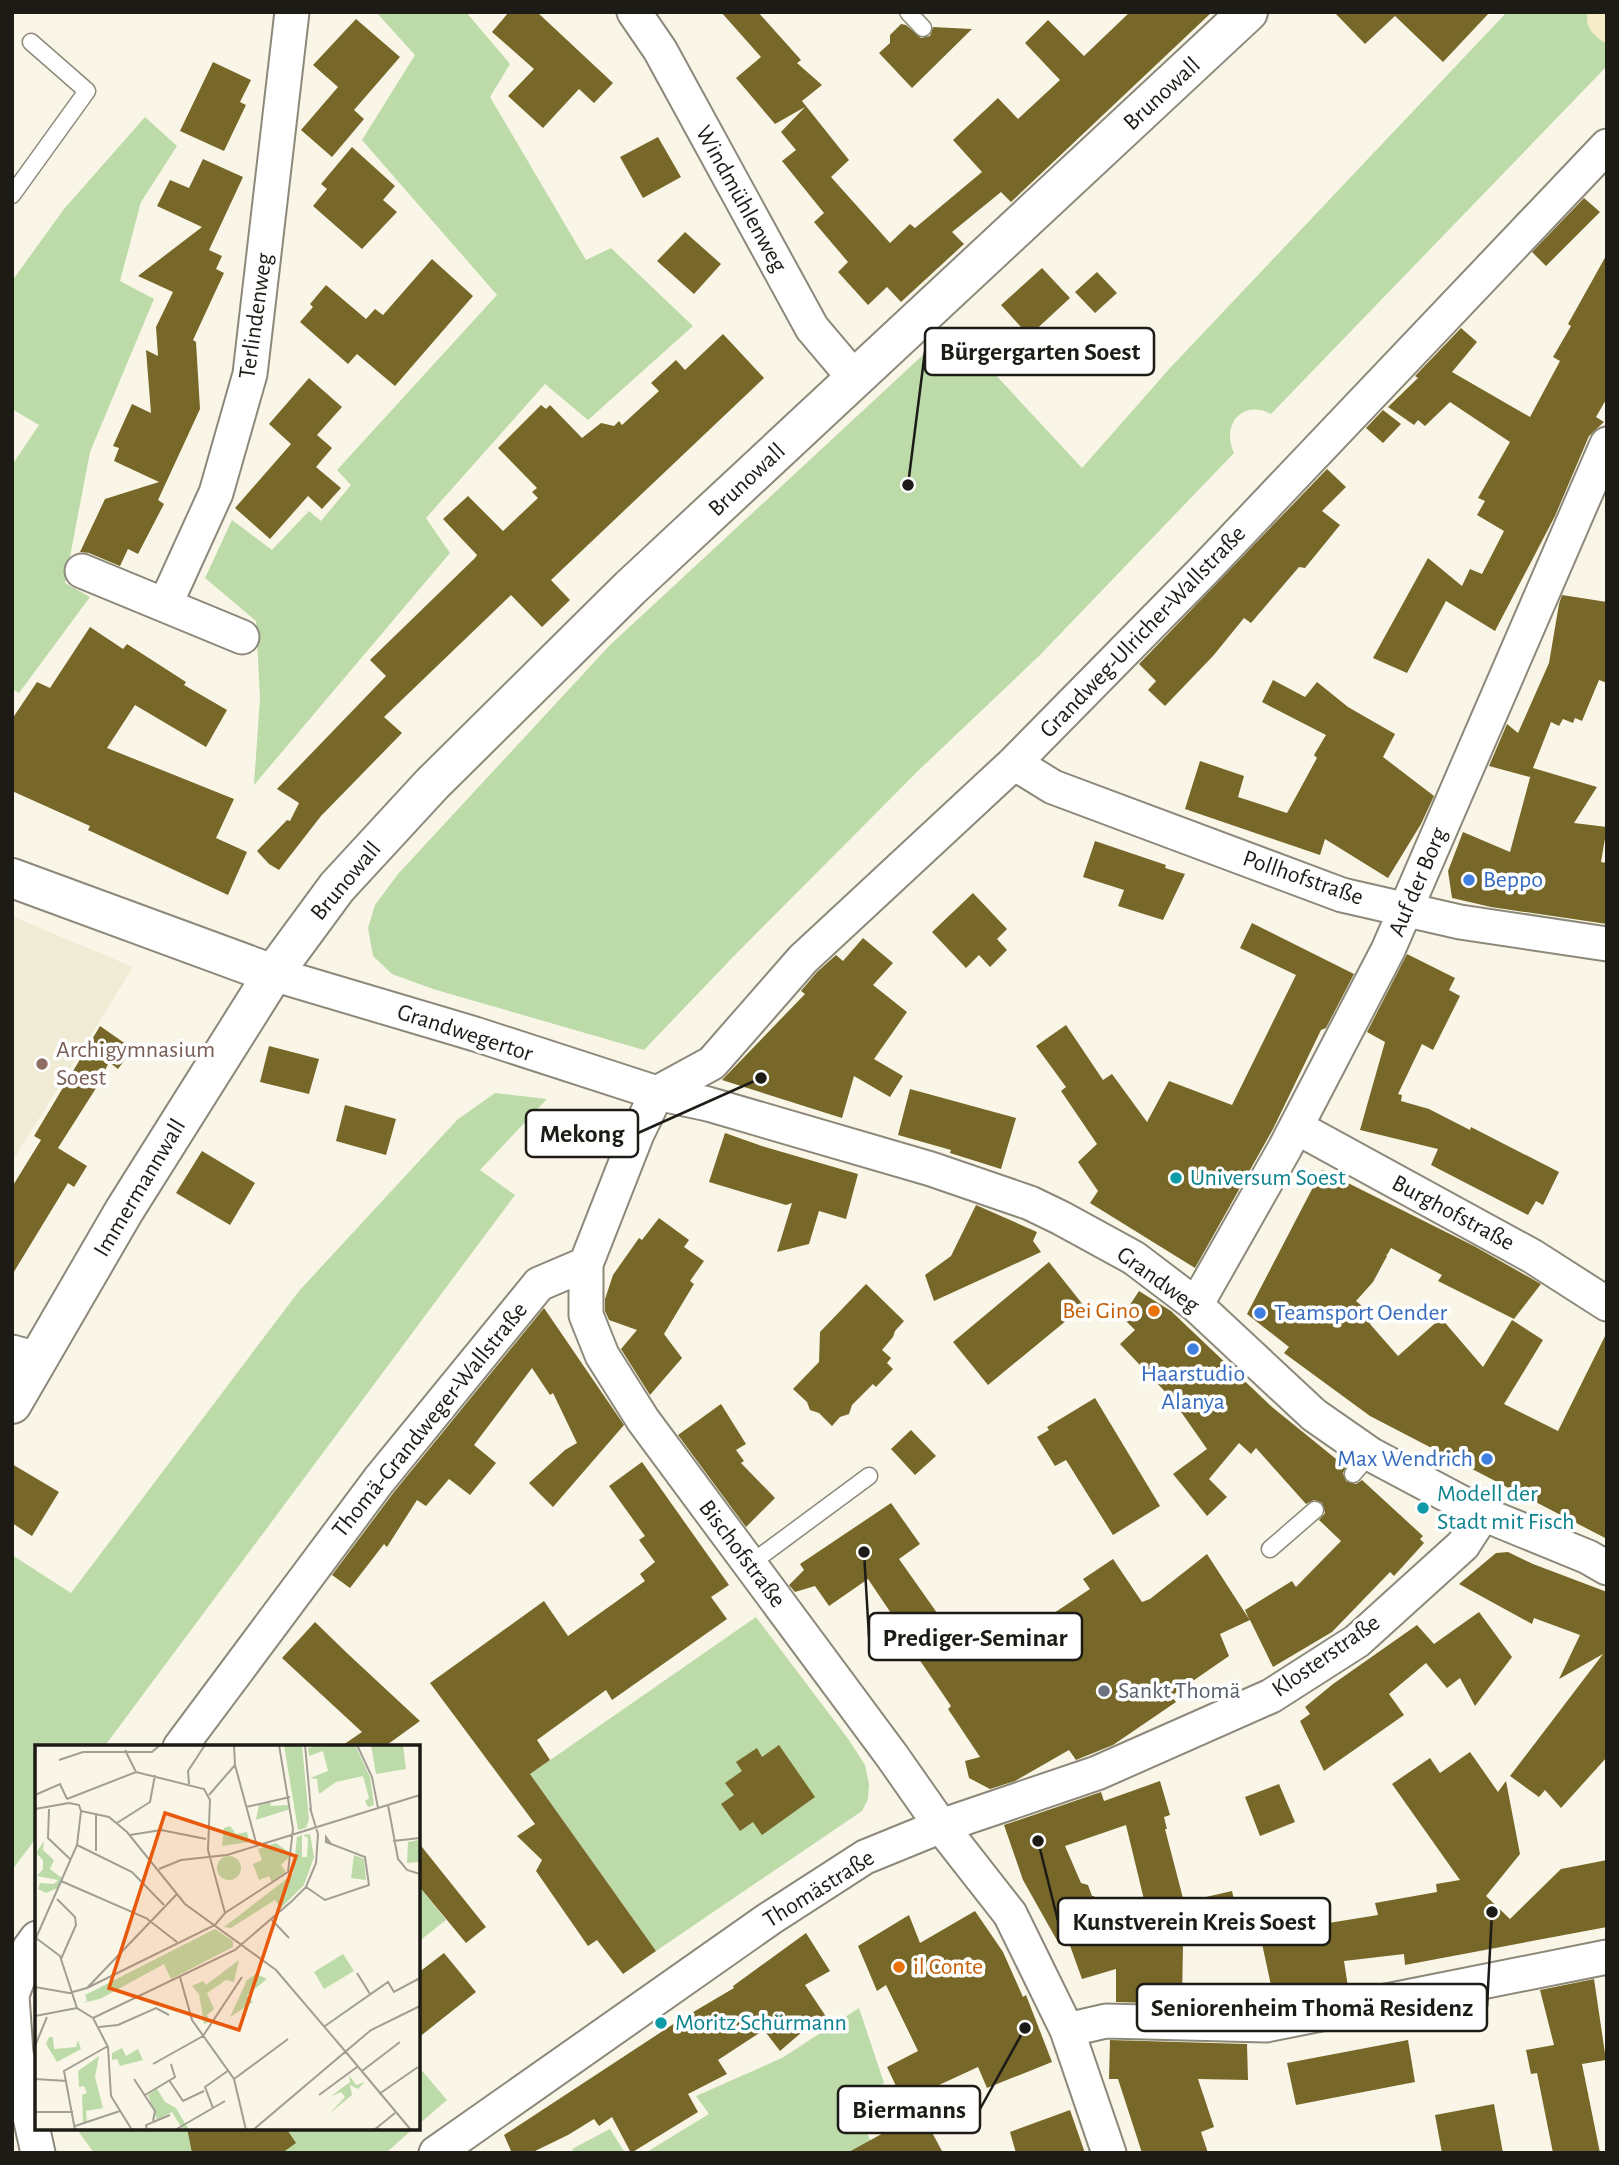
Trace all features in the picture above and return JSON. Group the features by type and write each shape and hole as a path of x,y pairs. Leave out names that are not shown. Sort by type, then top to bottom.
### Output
{"street":[{"name":"Terlindenweg","path":"165,605 216,493 250,374 292,12"},
{"name":"Windmühlenweg","path":"634,12 660,50 812,328 856,380"},
{"name":"Brunowall","path":"273,974 337,887 432,785 630,588 1248,12"},
{"name":"Grandweg-Ulricher-Wallstraße","path":"657,1093 712,1063 803,960 1014,764 1204,570 1607,146"},
{"name":"Auf der Borg","path":"1196,1305 1296,1127 1388,950 1607,444"},
{"path":"82,571 242,637"},
{"name":"Pollhofstraße","path":"1014,764 1066,792 1342,895 1460,922 1607,944"},
{"path":"12,878 273,974"},
{"name":"Grandwegertor","path":"273,974 475,1034 657,1093"},
{"name":"Immermannwall","path":"12,1404 25,1356 124,1211 273,974"},
{"path":"586,1264 637,1134 657,1093"},
{"name":"Grandweg","path":"657,1093 708,1104 931,1169 1030,1203 1061,1218 1134,1258 1196,1305 1314,1415 1362,1464 1588,1557 1607,1568"},
{"name":"Burghofstraße","path":"1296,1127 1532,1256 1607,1304"},
{"name":"Bischofstraße","path":"586,1264 586,1315 602,1355 643,1420 941,1826"},
{"name":"Thomä-Grandweger-Wallstraße","path":"181,1745 379,1480 539,1284 586,1264"},
{"name":"Klosterstraße","path":"941,1826 1097,1773 1271,1696 1357,1641 1462,1545 1483,1514"},
{"path":"941,1826 1010,1914 1066,2030 1108,2153"},
{"name":"Thomästraße","path":"436,2153 477,2141 769,1919 865,1857 941,1826"},
{"path":"35,1941 29,1949 12,1995 16,2053 38,2153"},
{"path":"1066,2030 1106,2021 1266,2025 1607,1957"}],"lane":[{"path":"908,12 923,28"},
{"path":"12,195 87,91 31,42"},
{"path":"750,1564 869,1476"},
{"path":"1270,1549 1315,1510"}],"shaded area":[{"name":"Archigymnasium Soest","path":"12,916 133,967 12,1162"}],"green space":[{"path":"376,12 466,12 510,64 490,97 586,260 611,248 693,326 588,420 545,384 426,518 450,553 254,785 260,698 256,621 205,578 232,520 272,550 309,511 321,521 351,485 337,470 497,295 362,140 415,55"},
{"path":"1507,12 1607,12 1607,66 1271,414 1251,410 1237,417 1230,433 1234,453 1040,655 920,769 644,1050 433,989 392,974 373,956 368,928 375,905 398,874 609,646 952,328 1082,468 1170,368"},
{"path":"145,117 177,146 141,202 120,281 154,299 90,452 65,583 90,597 19,693 12,689 12,465 39,425 12,409 12,281 64,209"},
{"path":"495,1093 547,1099 480,1170 515,1195 105,1745 35,1745 35,1840 12,1870 12,1555 71,1593 299,1291 457,1120"},
{"path":"756,1617 865,1765 869,1784 868,1799 862,1811 656,1951 530,1774"},
{"path":"420,1888 446,1920 420,1940"},
{"path":"859,2008 884,2083 852,2104 877,2153 645,2153 709,2114 696,2096 782,2058"},
{"path":"420,2068 447,2100 420,2123"},
{"path":"610,2129 625,2153 574,2153 572,2149"},
{"path":"77,2130 412,2130 386,2153 94,2153"}],"sand":[{"path":"1588,12 1607,12 1607,44 1591,31 1587,23"}],"building":[{"path":"509,12 537,12 613,83 594,103 579,89 543,128 508,96 534,69 492,32"},
{"path":"721,12 758,12 801,60 797,63 822,85 802,101 849,160 831,177 890,243 910,224 915,228 982,172 953,140 998,98 1018,119 1060,80 1025,43 1048,20 1084,56 1130,12 1212,12 1011,202 1001,192 952,232 964,244 901,302 887,287 868,305 838,272 848,262 814,222 824,213 782,161 796,150 781,132 805,107 775,124 736,78 761,57"},
{"path":"1334,12 1490,12 1443,62 1395,16 1365,44"},
{"path":"356,19 400,57 354,110 364,119 332,157 301,130 338,87 313,65"},
{"path":"901,24 921,38 930,36 933,27 972,29 912,88 879,53 890,43 890,35"},
{"path":"213,62 251,80 240,102 246,105 224,151 180,131"},
{"path":"658,137 681,177 643,198 620,157"},
{"path":"352,147 395,186 383,200 397,212 362,249 313,206 327,189 321,184"},
{"path":"203,159 243,177 209,250 222,256 216,269 224,273 193,340 196,342 200,409 158,500 164,504 138,554 128,549 120,566 80,552 105,499 159,482 114,461 119,448 113,446 132,404 151,413 146,350 158,356 156,327 173,292 138,276 202,227 157,206 170,180 189,188"},
{"path":"1584,198 1600,212 1546,266 1532,252"},
{"path":"685,232 721,264 694,294 657,261"},
{"path":"1607,254 1607,398 1596,417 1604,422 1589,436 1555,516 1495,631 1446,601 1407,673 1373,658 1428,558 1462,586 1470,569 1482,574 1504,531 1477,515 1485,501 1478,498 1510,442 1450,402 1425,426 1418,420 1414,425 1388,407 1418,378 1415,376 1461,328 1477,342 1452,372 1530,417 1560,361 1553,357 1571,326 1568,324"},
{"path":"432,259 473,296 395,386 357,354 348,364 300,322 313,307 310,304 326,285 366,319 375,309 383,315"},
{"path":"1042,268 1070,298 1029,336 1001,305"},
{"path":"1097,272 1117,293 1095,313 1075,292"},
{"path":"723,334 764,378 551,580 570,600 542,627 511,595 384,717 402,733 321,816 279,870 269,864 257,851 287,820 290,821 299,803 277,789 386,676 370,660 477,555 443,519 468,496 503,531 538,498 532,492 537,488 498,448 541,405 546,409 550,405 582,438 601,423 614,426 619,421 622,425 659,391 651,383 676,360 685,370"},
{"path":"309,378 342,407 317,435 332,448 316,467 341,488 322,509 308,496 270,539 235,508 291,444 269,424"},
{"path":"1383,410 1401,424 1383,443 1366,428"},
{"path":"1327,469 1346,487 1322,511 1340,525 1305,568 1299,567 1251,623 1244,618 1213,656 1165,706 1148,690 1156,681 1139,664"},
{"path":"1562,595 1607,602 1607,683 1599,680 1582,721 1575,718 1573,723 1563,719 1559,726 1551,722 1533,768 1597,787 1574,823 1607,827 1601,862 1607,863 1607,924 1491,907 1452,898 1448,871 1463,832 1510,852 1531,774 1530,777 1489,766 1507,724 1518,733 1549,663"},
{"path":"90,627 123,649 127,644 186,682 184,685 227,710 206,747 135,705 107,748 234,799 216,838 247,852 228,895 88,830 90,826 12,791 12,719 37,682 50,688"},
{"path":"1273,680 1305,697 1317,682 1348,707 1395,734 1383,757 1434,796 1421,824 1388,878 1325,839 1320,855 1185,809 1200,761 1244,776 1238,797 1287,813 1317,758 1314,755 1326,735 1262,702"},
{"path":"1095,841 1185,874 1163,920 1118,906 1124,890 1083,877"},
{"path":"973,893 1007,929 997,939 1007,950 990,967 979,955 966,968 932,932"},
{"path":"1252,923 1354,974 1326,1028 1321,1030 1273,1129 1195,1268 1090,1203 1098,1191 1078,1162 1097,1144 1061,1091 1066,1087 1036,1046 1066,1025 1103,1080 1112,1074 1147,1122 1169,1081 1232,1105 1296,975 1240,948"},
{"path":"863,938 893,963 873,985 907,1012 874,1059 903,1076 890,1097 854,1076 842,1118 722,1080 805,994 801,991 817,972 836,955 843,961"},
{"path":"1407,954 1455,978 1449,990 1460,996 1433,1050 1422,1044 1398,1094 1402,1095 1401,1101 1429,1109 1470,1130 1471,1127 1559,1172 1543,1205 1536,1201 1528,1215 1431,1165 1438,1149 1360,1130 1385,1042 1367,1032"},
{"path":"100,1026 133,1049 118,1069 109,1062 98,1085 58,1148 87,1166 74,1187 68,1183 12,1275 12,1187 41,1140 34,1136"},
{"path":"269,1046 319,1059 309,1094 260,1082"},
{"path":"910,1089 1016,1118 1001,1169 950,1153 951,1150 898,1135"},
{"path":"345,1105 396,1119 386,1155 336,1141"},
{"path":"725,1133 858,1174 846,1219 819,1211 809,1244 777,1252 792,1203 786,1205 709,1182"},
{"path":"202,1151 255,1183 230,1225 176,1193"},
{"path":"1322,1170 1474,1246 1541,1284 1514,1319 1438,1281 1442,1275 1391,1248 1387,1255 1385,1254 1387,1256 1373,1282 1356,1301 1376,1317 1370,1324 1398,1356 1441,1318 1483,1367 1512,1320 1543,1340 1504,1404 1558,1431 1607,1332 1607,1539 1370,1416 1284,1353 1289,1347 1247,1314"},
{"path":"976,1205 1037,1232 1033,1241 1041,1252 934,1301 925,1275 951,1256"},
{"path":"659,1218 689,1240 684,1247 704,1261 690,1281 694,1284 664,1334 682,1358 650,1395 621,1349 637,1330 609,1320 605,1311 605,1299 613,1275 639,1238 642,1240"},
{"path":"1049,1262 1084,1306 988,1385 953,1342"},
{"path":"866,1284 904,1321 882,1350 891,1358 887,1363 893,1369 876,1387 873,1384 852,1405 849,1414 840,1417 832,1426 819,1413 810,1410 807,1402 793,1389 819,1362 820,1332"},
{"path":"1139,1291 1171,1311 1272,1407 1346,1467 1343,1473 1346,1481 1356,1484 1362,1480 1423,1536 1420,1539 1424,1543 1394,1576 1390,1572 1332,1632 1273,1667 1250,1620 1220,1634 1229,1656 1171,1696 1176,1702 1113,1745 1076,1760 1069,1750 1015,1781 990,1789 969,1778 965,1761 980,1757 948,1709 951,1706 868,1579 829,1606 815,1586 795,1592 789,1585 804,1570 800,1564 891,1503 920,1544 899,1559 971,1661 1015,1633 1018,1637 1090,1589 1083,1579 1113,1559 1142,1602 1150,1599 1207,1554 1249,1619 1245,1610 1292,1581 1296,1587 1341,1541 1319,1520 1325,1513 1322,1503 1314,1500 1306,1504 1256,1448 1251,1454 1239,1443 1209,1479 1227,1497 1207,1516 1173,1474 1207,1449 1172,1399 1120,1344 1135,1330 1122,1317"},
{"path":"544,1308 624,1425 553,1507 529,1483 565,1450 577,1443 553,1393 550,1395 532,1368 474,1445 496,1463 470,1495 449,1479 426,1506 417,1500 387,1547 384,1544 350,1588 332,1575 394,1492"},
{"path":"1095,1398 1160,1506 1113,1535 1066,1460 1055,1466 1037,1437 1049,1430 1047,1427"},
{"path":"721,1404 746,1444 736,1450 744,1461 741,1463 775,1498 746,1527 678,1435"},
{"path":"911,1430 936,1456 915,1475 891,1449"},
{"path":"642,1462 729,1585 711,1597 727,1619 612,1700 606,1690 537,1740 550,1760 530,1774 656,1951 623,1974 597,1940 588,1946 536,1871 542,1860 517,1836 535,1824 430,1683 544,1601 568,1636 645,1581 640,1574 655,1562 639,1540 645,1536 609,1486"},
{"path":"12,1464 59,1492 32,1536 12,1523"},
{"path":"1508,1552 1607,1592 1607,1757 1561,1808 1545,1790 1539,1797 1510,1776 1603,1654 1559,1679 1580,1635 1534,1618 1532,1624 1459,1584 1496,1553"},
{"path":"1479,1612 1512,1657 1475,1706 1460,1678 1447,1688 1426,1663 1389,1694 1404,1715 1324,1771 1300,1721 1310,1714 1305,1707 1417,1625 1434,1644"},
{"path":"315,1622 420,1721 387,1745 343,1745 362,1732 282,1658"},
{"path":"779,1745 815,1797 762,1835 753,1822 740,1831 721,1804 734,1795 725,1783 742,1771 736,1762 757,1748 762,1757"},
{"path":"1470,1752 1498,1792 1506,1781 1520,1854 1486,1896 1510,1919 1561,1869 1607,1860 1607,1927 1405,1965 1404,1954 1344,1961 1348,1987 1275,2004 1261,1939 1310,1929 1310,1926 1378,1915 1375,1903 1437,1892 1436,1884 1460,1880 1392,1784 1430,1758 1440,1773"},
{"path":"1160,1781 1170,1815 1164,1817 1165,1829 1184,1902 1232,1891 1237,1913 1178,1926 1183,1943 1182,2004 1116,2002 1116,1969 1082,1979 1068,1940 1059,1944 1023,1880 1004,1825 1101,1792 1104,1801","holes":["1126,1825 1147,1912 1104,1927 1094,1896 1088,1885 1081,1883 1065,1846"]},
{"path":"1279,1784 1295,1822 1260,1836 1245,1797"},
{"path":"420,1844 486,1927 466,1943 420,1887"},
{"path":"975,1911 1003,1952 1023,1997 1026,1995 1052,2062 987,2088 978,2067 913,2097 943,2153 847,2153 887,2131 869,2101 896,2086 887,2067 918,2051 886,1985 877,1991 858,1946 909,1915 920,1943"},
{"path":"806,1933 830,1971 805,1985 827,2018 802,2032 780,2051 764,2030 718,2060 727,2074 688,2094 698,2112 631,2153 612,2117 599,2126 594,2119 531,2153 512,2153 504,2135 678,2021 734,1988 733,1986"},
{"path":"444,1953 476,1992 420,2036 420,1971"},
{"path":"1594,1979 1606,2060 1582,2064 1600,2153 1553,2153 1537,2073 1531,2074 1526,2050 1554,2045 1540,1990"},
{"path":"1110,2040 1247,2044 1248,2080 1198,2079 1214,2127 1201,2132 1208,2153 1142,2153 1118,2079 1109,2079"},
{"path":"1408,2040 1415,2082 1296,2105 1287,2063"},
{"path":"1494,2104 1503,2153 1442,2153 1435,2115"},
{"path":"1070,2110 1085,2153 1016,2153 1010,2132"},
{"path":"187,2130 287,2130 296,2143 282,2153 192,2153"}],"place":[{"name":"Bürgergarten Soest","path":"908,485"},
{"name":"Beppo","path":"1469,880"},
{"name":"Archigymnasium Soest","path":"42,1064"},
{"name":"Mekong","path":"761,1078"},
{"name":"Universum Soest","path":"1176,1178"},
{"name":"Bei Gino","path":"1154,1311"},
{"name":"Teamsport Oender","path":"1260,1313"},
{"name":"Haarstudio Alanya","path":"1193,1349"},
{"name":"Max Wendrich","path":"1487,1459"},
{"name":"Modell der Stadt mit Fisch","path":"1423,1508"},
{"name":"Prediger-Seminar","path":"864,1552"},
{"name":"Sankt Thomä","path":"1104,1691"},
{"name":"Kunstverein Kreis Soest","path":"1038,1841"},
{"name":"Seniorenheim Thomä Residenz","path":"1492,1912"},
{"name":"il Conte","path":"899,1967"},
{"name":"Moritz Schürmann","path":"661,2023"},
{"name":"Biermanns","path":"1025,2028"}]}
